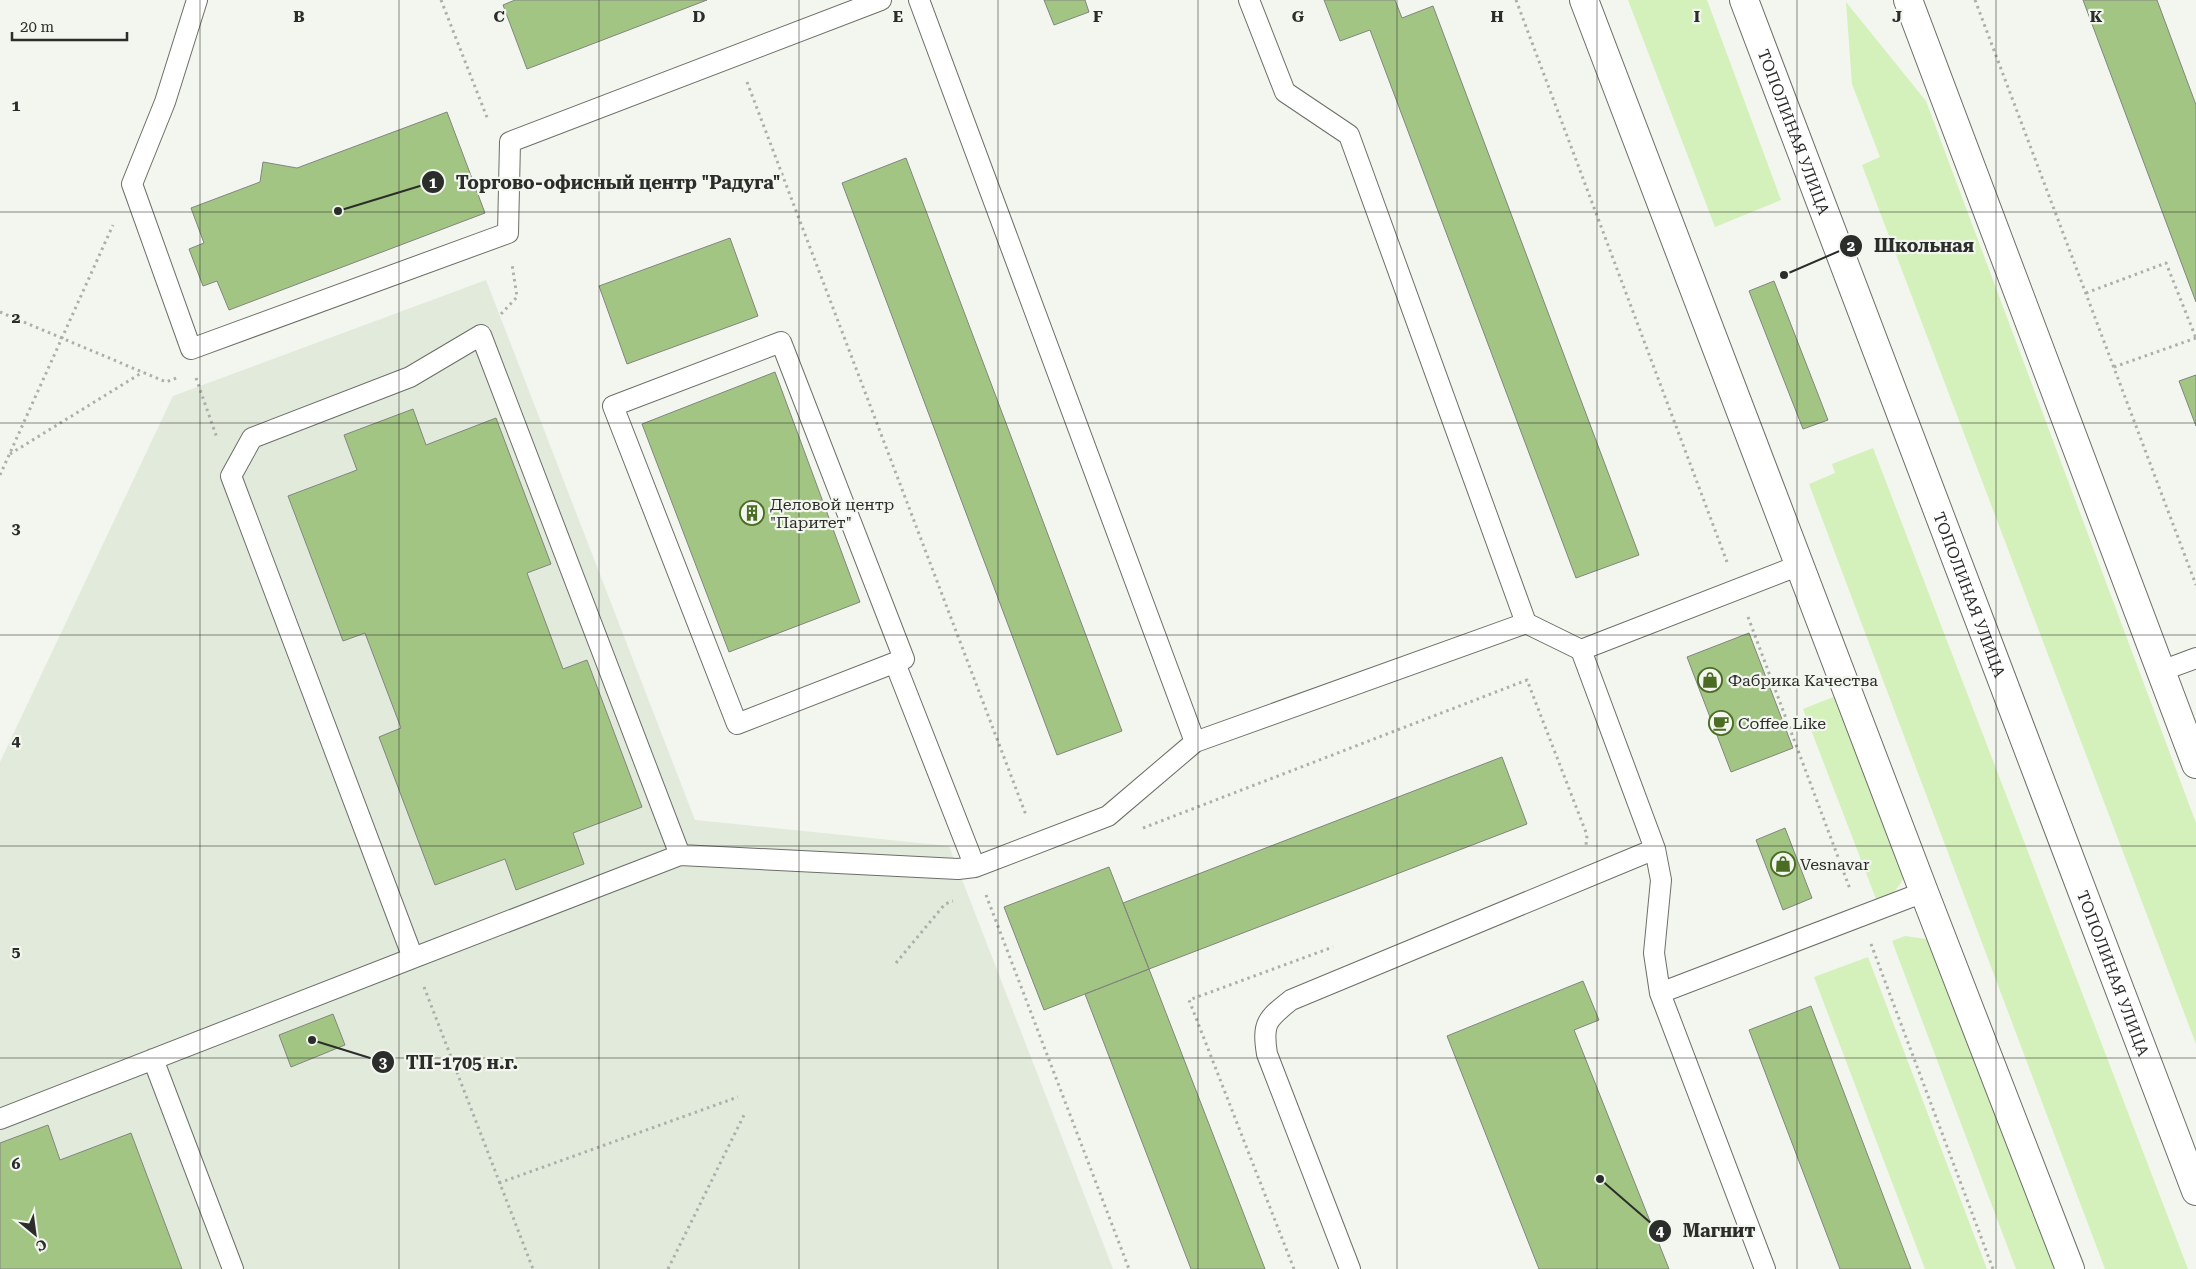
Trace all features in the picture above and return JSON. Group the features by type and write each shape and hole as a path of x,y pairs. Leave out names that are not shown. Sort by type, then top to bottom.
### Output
{"street":[{"path":"1584,0 1924,892 2070,1269"},
{"name":"ТОПОЛИНАЯ УЛИЦА","path":"1744,0 2196,1191"},
{"path":"1908,0 2196,764"}],"lane":[{"path":"197,0 165,102 132,184 191,349 508,233 510,142 881,0"},
{"path":"919,0 1195,742"},
{"path":"1249,0 1285,92 1348,135 1526,623 1581,650 1656,849 1661,880 1654,953 1660,993 1765,1269"},
{"path":"413,958 231,476 252,438 410,377 481,335 680,855"},
{"path":"781,342 904,659 895,663 737,724 614,406 781,342"},
{"path":"1581,650 1800,565"},
{"path":"0,1119 680,855 958,869 975,867 1108,816 1195,742 1526,623"},
{"path":"2161,671 2196,658"},
{"path":"895,663 975,867"},
{"path":"1350,1269 1267,1054 1264,1034 1273,1015 1291,1000 1656,849"},
{"path":"1660,993 1924,892"},
{"path":"153,1059 233,1269"}],"path":[{"path":"1516,0 1993,1269"},
{"path":"1975,0 2196,585"},
{"path":"737,55 1037,844"},
{"path":"0,475 132,184"},
{"path":"2086,293 2166,263 2196,338 2114,367"},
{"path":"0,312 166,382 184,375"},
{"path":"10,454 143,372"},
{"path":"194,372 231,476"},
{"path":"1140,829 1527,680 1587,834 1586,846 1582,850"},
{"path":"975,867 1129,1269"},
{"path":"896,963 945,904 984,889"},
{"path":"413,958 533,1269"},
{"path":"499,1183 738,1097"},
{"path":"668,1269 745,1113"}],"shaded area":[{"path":"486,280 695,820 949,846 1113,1269 0,1269 0,762 173,396"}],"green space":[{"path":"1628,0 1707,0 1781,200 1715,227"},
{"path":"1846,2 1926,101 2196,823 2196,1044 1862,165 1880,157 1852,84"},
{"path":"1873,448 2188,1269 2105,1269 1809,484 1835,473 1832,464"},
{"path":"1841,694 1906,872 1895,891 1878,904 1803,709"},
{"path":"1905,936 1926,939 1934,946 2058,1269 2016,1269 1892,941"},
{"path":"1868,957 1987,1269 1925,1269 1814,977"}],"building":[{"path":"515,0 707,0 527,69 503,5"},
{"path":"1044,0 1085,0 1089,12 1054,25"},
{"path":"1324,0 1395,0 1402,18 1433,6 1639,555 1576,578 1370,30 1340,41"},
{"path":"2083,0 2157,0 2196,105 2196,302"},
{"path":"447,112 485,213 229,310 217,281 203,286 189,249 204,243 191,208 260,182 263,162 297,168"},
{"path":"906,158 1122,731 1057,755 842,183"},
{"path":"730,238 758,316 627,364 599,286"},
{"path":"1774,281 1828,420 1803,429 1749,291"},
{"name":"Деловой центр \"Паритет\"","path":"775,372 860,602 729,652 642,424"},
{"path":"2196,375 2196,426 2179,381"},
{"path":"413,409 426,445 496,418 551,564 527,573 563,669 587,660 642,807 573,833 584,864 516,890 505,859 435,885 379,737 401,728 365,633 343,641 288,496 357,470 344,435"},
{"path":"1749,633 1793,748 1731,772 1687,657"},
{"path":"1502,757 1527,824 1149,969 1123,903"},
{"path":"1785,828 1812,898 1783,910 1756,840"},
{"path":"1109,867 1149,969 1044,1010 1004,907"},
{"path":"1149,969 1265,1269 1191,1269 1085,994"},
{"path":"1583,981 1599,1020 1574,1030 1669,1269 1539,1269 1447,1036"},
{"path":"1811,1006 1911,1269 1840,1269 1749,1030"},
{"path":"333,1014 345,1045 291,1067 279,1035"},
{"path":"48,1125 60,1160 131,1133 182,1269 0,1269 0,1143"}],"place":[{"name":"Торгово-офисный центр \"Радуга\"","path":"338,211"},
{"name":"Школьная","path":"1784,275"},
{"name":"Деловой центр \"Паритет\"","path":"752,513"},
{"name":"Фабрика Качества","path":"1710,680"},
{"name":"Coffee Like","path":"1721,723"},
{"name":"Vesnavar","path":"1783,864"},
{"name":"ТП-1705 н.г.","path":"312,1040"},
{"name":"Магнит","path":"1600,1179"}]}
